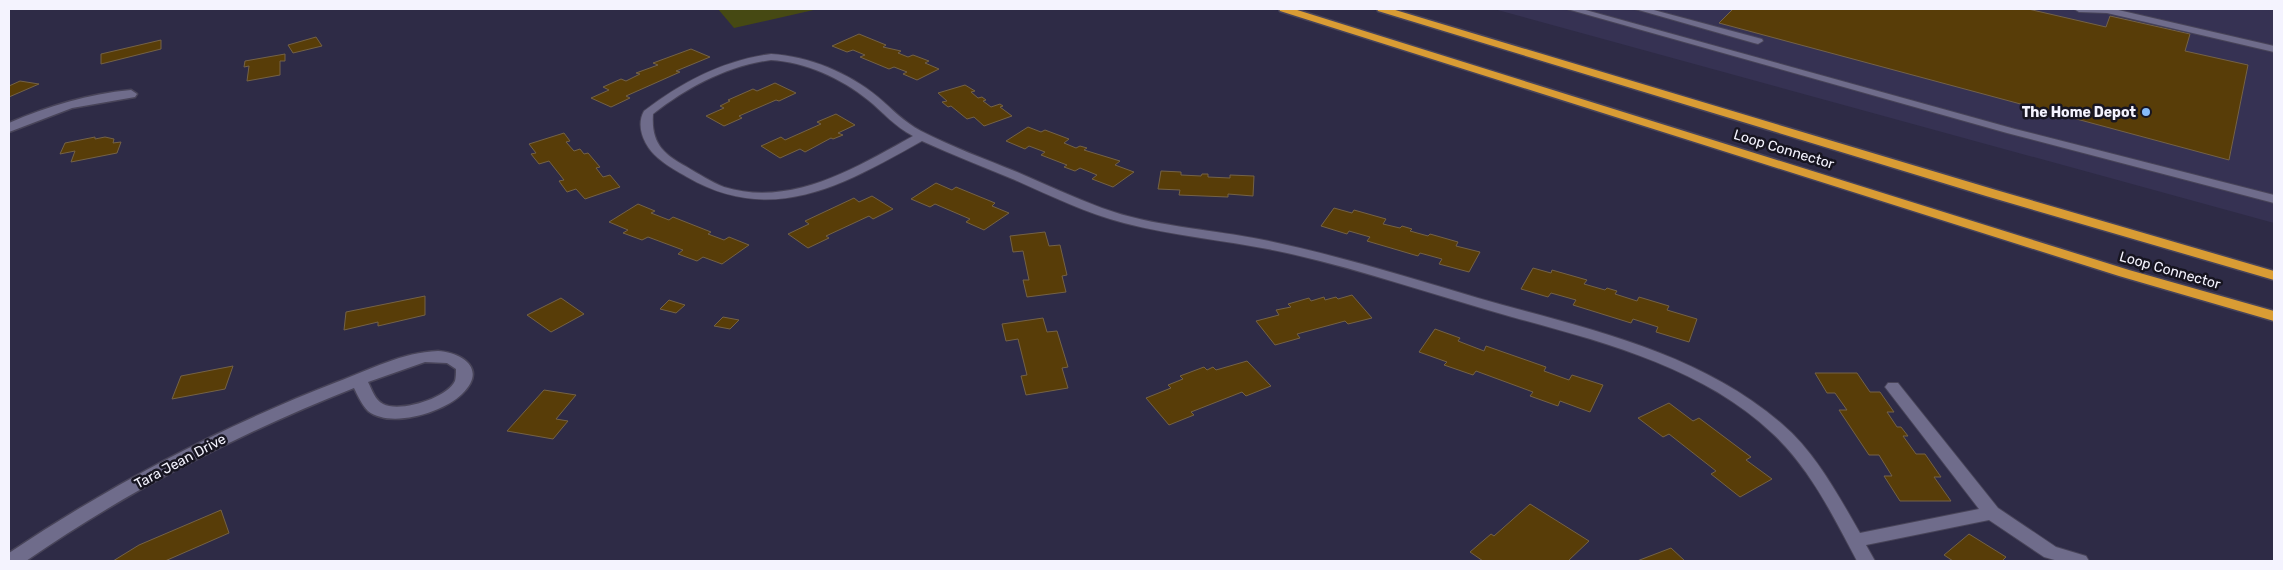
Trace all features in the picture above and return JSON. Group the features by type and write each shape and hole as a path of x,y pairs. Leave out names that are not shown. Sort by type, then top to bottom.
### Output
{"highway":[{"name":"Loop Connector","path":"1284,9 2124,273 2274,316"},
{"name":"Loop Connector","path":"1382,9 1990,193 2274,276"}],"street":[{"path":"9,128 39,114 68,104 108,96 131,94"},
{"name":"Tara Jean Drive","path":"12,561 123,491 176,461 274,414 358,380 413,360 436,356 450,358 459,362 464,370 464,378 446,398 423,409 400,414 387,413 377,409 358,380"}],"lane":[{"path":"1572,9 2011,131 2274,199"},
{"path":"1640,9 1758,41"},
{"path":"2079,9 2107,10 2274,49"},
{"path":"922,136 830,184 803,192 750,196 724,191 703,182 672,163 652,146 646,126 648,112 681,90 737,64 778,56 801,62 851,82 877,102 898,122 922,136 1096,209 1135,222 1227,240 1256,243 1347,264 1622,345 1660,358 1723,389 1778,429 1818,476 1866,561"},
{"path":"1892,387 1992,513 2050,552 2080,561"},
{"path":"1855,541 1992,513"}],"shaded area":[{"path":"718,9 818,9 734,28"},
{"path":"1494,9 2274,9 2274,223"}],"building":[{"name":"The Home Depot","path":"1733,9 2028,9 2106,27 2110,16 2190,34 2185,51 2248,65 2229,160 1719,23"},
{"path":"859,34 886,45 883,47 901,51 898,53 908,57 913,55 929,61 925,63 939,69 917,80 903,74 907,72 894,67 889,69 860,57 865,55 853,50 847,52 832,46"},
{"path":"316,37 322,46 293,53 288,45"},
{"path":"161,40 161,49 101,64 101,54"},
{"path":"691,49 710,57 676,71 680,72 626,96 630,98 611,107 591,98 609,90 603,87 621,79 626,81 640,74 636,73 658,65 653,63"},
{"path":"285,54 285,61 280,61 280,75 247,81 249,66 244,67 245,61"},
{"path":"20,81 39,84 9,97 9,86"},
{"path":"775,83 796,93 739,116 742,118 724,126 706,116 724,108 720,106 730,101 728,100 753,89 757,91"},
{"path":"965,85 975,91 971,92 978,98 982,97 986,100 983,101 991,107 1000,104 1003,106 1000,107 1012,116 984,126 974,117 967,119 951,106 948,107 942,102 947,101 938,93"},
{"path":"836,114 855,125 838,133 843,135 831,138 805,152 800,149 780,158 761,146 781,137 785,140 821,124 817,122"},
{"path":"1028,127 1041,132 1045,130 1069,139 1064,143 1076,148 1080,146 1087,148 1084,150 1120,161 1115,165 1134,172 1113,187 1092,179 1097,175 1080,168 1075,171 1064,167 1067,165 1041,155 1045,152 1029,146 1025,149 1006,141"},
{"path":"564,133 570,141 566,142 574,151 580,149 584,154 588,153 600,167 596,168 603,177 610,175 620,187 585,199 576,189 567,192 559,181 564,180 549,161 539,164 531,154 536,153 529,144"},
{"path":"95,137 95,139 105,137 114,139 113,143 121,142 117,153 71,162 75,151 60,154 65,143"},
{"path":"1161,171 1181,172 1181,175 1201,176 1202,174 1208,174 1208,177 1230,178 1230,175 1254,176 1253,196 1228,194 1228,197 1179,195 1180,190 1158,189"},
{"path":"936,183 952,190 956,187 995,203 992,206 1009,213 984,230 966,222 970,219 935,204 930,207 911,199"},
{"path":"872,196 893,209 873,219 869,216 826,236 829,238 808,248 788,234 809,224 805,221 854,198 859,202"},
{"path":"638,204 655,211 651,213 669,220 673,217 711,232 708,234 724,240 729,237 749,245 722,264 703,257 697,261 678,254 683,250 648,237 642,240 623,233 628,230 609,222"},
{"path":"1334,208 1352,213 1354,210 1386,219 1383,224 1400,228 1402,226 1412,229 1410,231 1428,236 1430,234 1458,242 1456,246 1480,252 1469,272 1439,264 1442,259 1420,253 1418,256 1367,241 1370,237 1349,231 1347,234 1321,226"},
{"path":"1045,232 1049,246 1060,245 1067,275 1062,276 1066,292 1027,297 1023,280 1029,280 1023,251 1013,252 1010,236"},
{"path":"1533,268 1551,273 1552,270 1587,280 1584,284 1605,290 1607,288 1617,291 1615,294 1637,301 1639,297 1669,306 1667,310 1697,319 1689,342 1656,332 1658,327 1633,319 1631,323 1573,305 1576,300 1551,293 1548,297 1521,289"},
{"path":"1352,295 1372,318 1348,324 1345,321 1297,334 1300,338 1275,345 1256,321 1279,315 1276,310 1291,307 1288,304 1309,298 1311,301 1324,297 1325,300"},
{"path":"425,296 425,315 378,326 378,322 344,330 346,312"},
{"path":"561,298 584,314 551,332 527,315"},
{"path":"669,300 685,305 676,313 660,309"},
{"path":"723,317 739,320 730,329 714,326"},
{"path":"1043,318 1047,332 1057,331 1068,367 1062,368 1068,388 1026,395 1021,376 1027,375 1018,339 1006,341 1002,324"},
{"path":"1435,329 1460,338 1458,341 1484,351 1486,346 1546,367 1544,371 1569,380 1572,375 1603,385 1590,412 1560,401 1558,406 1530,396 1533,392 1476,371 1473,375 1444,365 1447,362 1419,352"},
{"path":"1247,361 1271,386 1246,396 1242,392 1191,412 1194,415 1169,425 1146,398 1171,388 1168,385 1183,379 1180,376 1204,367 1207,370 1213,367 1216,370"},
{"path":"233,366 225,389 172,399 181,376"},
{"path":"1815,373 1857,373 1870,392 1880,392 1894,412 1887,412 1897,427 1901,427 1908,436 1903,436 1916,454 1925,454 1941,477 1934,477 1951,501 1900,501 1884,476 1892,476 1879,455 1869,455 1839,410 1847,410 1835,393 1827,393"},
{"path":"544,390 576,395 556,419 568,421 553,439 507,431"},
{"path":"1669,403 1693,421 1699,418 1751,457 1746,460 1772,479 1740,497 1711,474 1716,471 1669,434 1663,437 1638,418"},
{"path":"1530,504 1589,541 1568,561 1483,561 1470,552 1491,534 1494,536"},
{"path":"221,510 229,533 165,561 113,561 139,545"},
{"path":"1969,534 2006,557 2002,561 1953,561 1944,555"},
{"path":"1671,548 1685,561 1637,561"}],"place":[{"name":"The Home Depot","path":"2146,112"}]}
